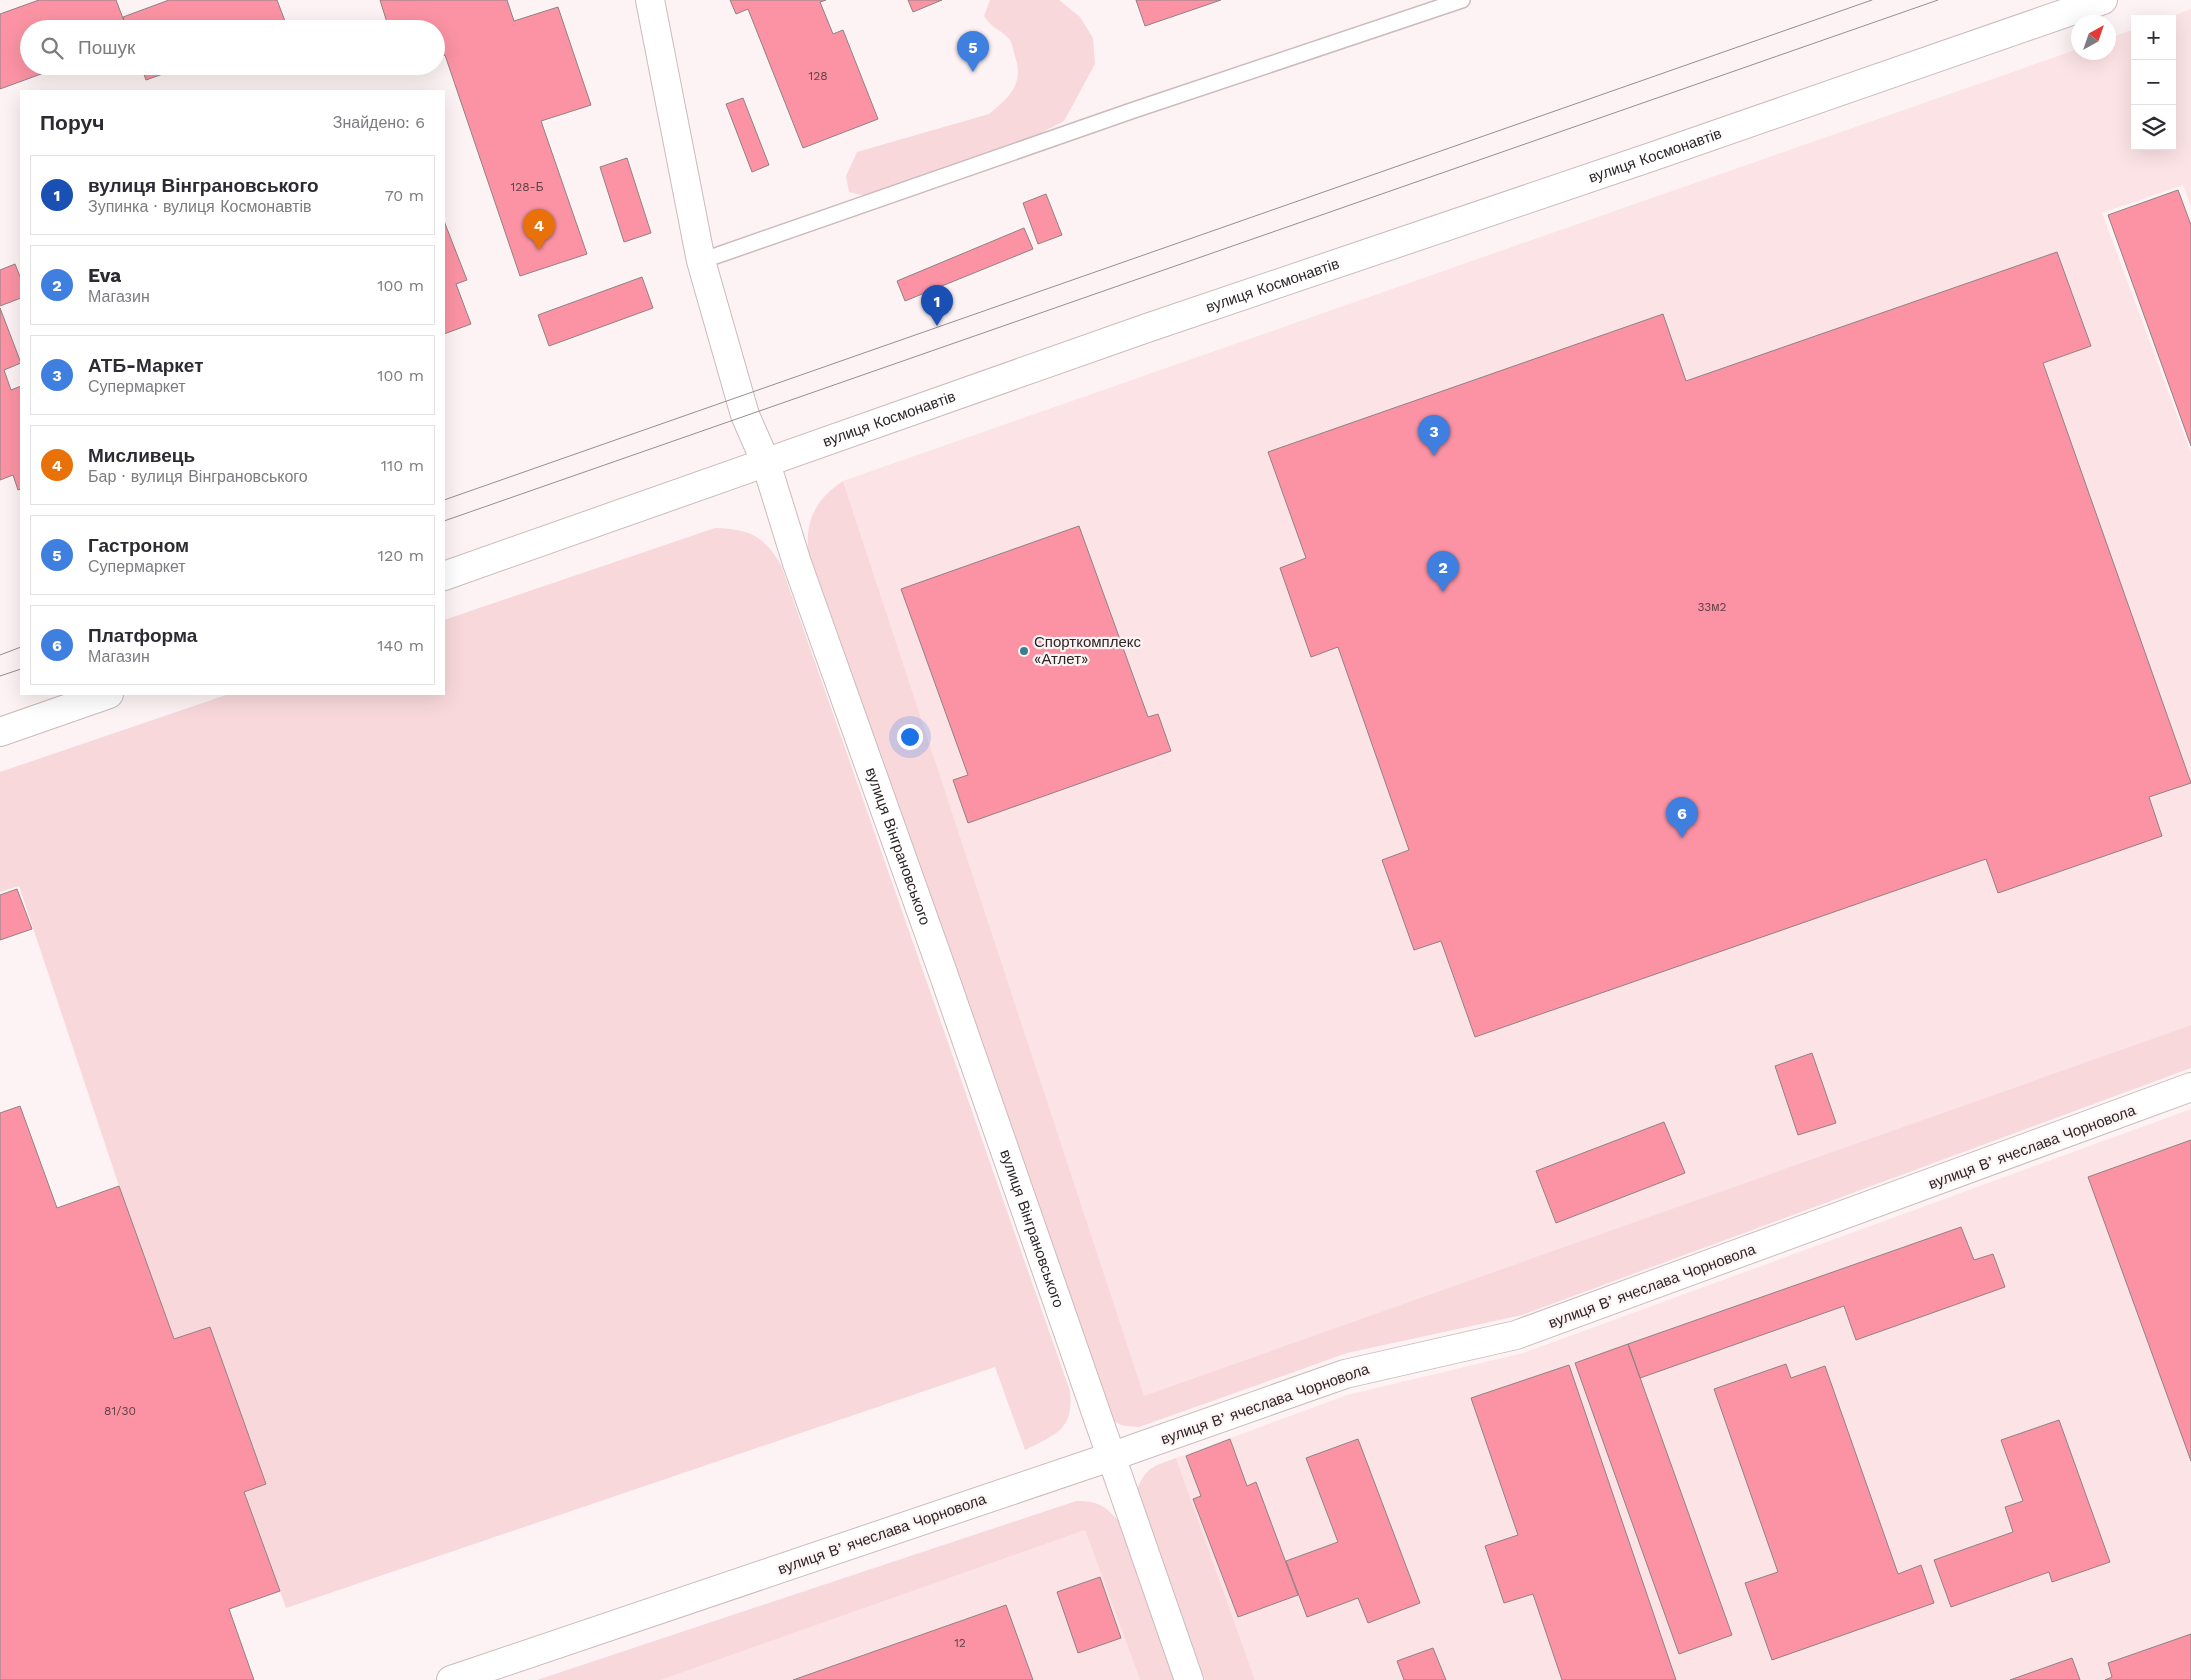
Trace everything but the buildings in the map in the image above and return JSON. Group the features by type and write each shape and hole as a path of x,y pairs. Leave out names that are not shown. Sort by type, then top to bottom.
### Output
{"street":[{"name":"вулиця Вінграновського","path":"650,0 701,261 745,415 766,463 797,563 942,970 1189,1680"},
{"name":"вулиця Космонавтів","path":"445,576 1157,324 1654,156 2103,0"},
{"path":"0,732 106,695"},
{"name":"вулиця Вʼячеслава Чорновола","path":"451,1680 1110,1457 1345,1374 1516,1335 2191,1088"}],"lane":[{"path":"701,261 1134,110 1462,0"}],"shaded area":[{"path":"990,0 1059,0 1080,17 1093,38 1095,64 1064,121 1037,135 866,196 849,192 846,176 857,152 989,114 1009,95 1017,81 1017,63 1010,40 984,16"},
{"path":"2191,9 2191,207 2183,185 2102,213 2191,453 2191,1025 1144,1397 843,481 2071,51 2071,60 2116,60 2116,36 2131,30 2131,150 2176,150 2175,15"},
{"path":"843,481 1144,1396 2191,1025 2191,1068 1522,1315 1347,1353 1139,1427 1120,1424 1113,1420 1106,1411 811,565 808,540 812,517 816,507 823,498"},
{"path":"715,528 746,532 761,540 775,555 781,565 1070,1391 1069,1414 1066,1423 1054,1435 1025,1450 995,1367 286,1608 244,1492 266,1483 210,1327 174,1339 119,1186 19,886 0,892 0,772 226,695 445,695 445,620"},
{"path":"2191,1109 2191,1680 1255,1680 1176,1458 1347,1395 1523,1353"},
{"path":"1176,1458 1255,1680 1205,1680 1137,1490 1148,1471 1157,1465"},
{"path":"1076,1501 1091,1502 1102,1506 1121,1524 1175,1680 1140,1680 1085,1530 661,1680 537,1680"},
{"path":"1085,1530 1140,1680 661,1680"}],"tram line":[{"path":"445,500 1872,0"},
{"path":"445,521 1938,0"},
{"path":"0,655 20,647"},
{"path":"0,676 20,669"}],"place":[{"name":"Гастроном","path":"973,72"},
{"name":"Мисливець","path":"539,250"},
{"name":"вулиця Вінграновського","path":"937,326"},
{"name":"АТБ-Маркет","path":"1434,456"},
{"name":"Eva","path":"1443,592"},
{"name":"Спорткомплекс «Атлет»","path":"1024,651"},
{"name":"Платформа","path":"1682,838"}]}
